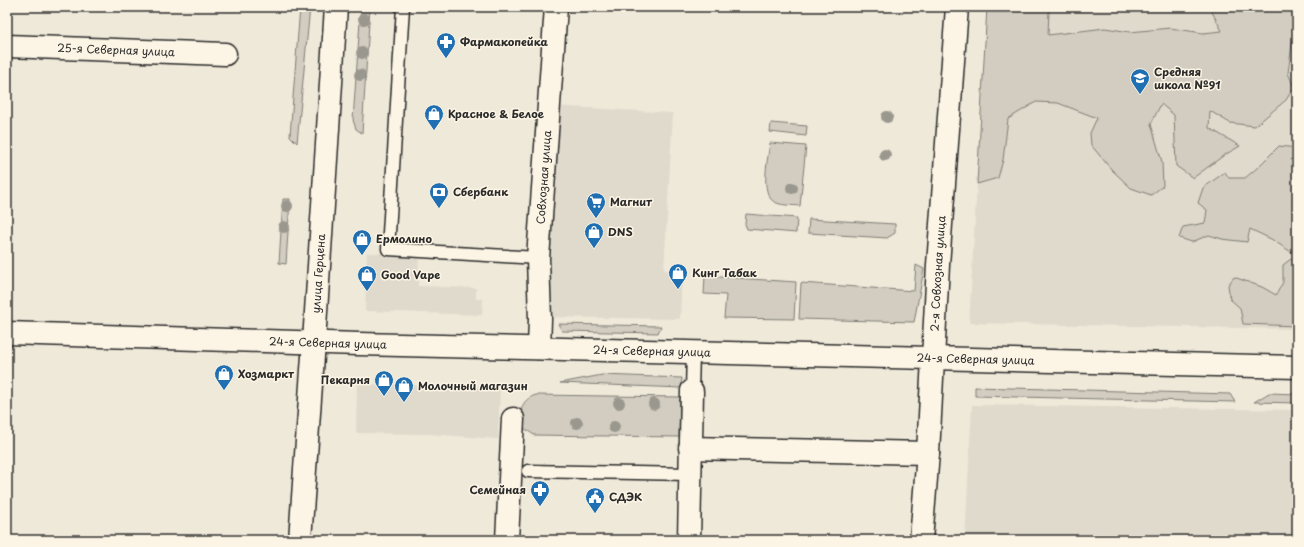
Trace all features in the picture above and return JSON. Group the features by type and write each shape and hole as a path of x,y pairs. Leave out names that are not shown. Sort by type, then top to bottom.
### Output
{"main road":[{"name":"улица Герцена","path":"300,540 336,7"},
{"name":"Совхозная улица","path":"539,348 540,319 538,258 556,7"},
{"name":"2-я Совхозная улица","path":"921,540 928,453 932,358 958,7"},
{"name":"25-я Северная улица","path":"7,46 225,54"},
{"name":"24-я Северная улица","path":"7,333 1297,367"},
{"path":"689,540 692,391"},
{"path":"507,540 513,419"},
{"path":"690,448 928,453"}],"lane":[{"path":"403,7 388,249 538,258"},
{"path":"692,352 692,391"},
{"path":"528,470 690,474"}],"shaded area":[{"path":"300,7 310,7 297,143 290,136"},
{"path":"361,7 370,7 362,133 356,129 353,120"},
{"name":"Средняя школа №91","path":"987,7 1297,7 1297,329 969,323"},
{"path":"987,7 1046,7 1049,11 1048,35 1105,28 1130,32 1170,28 1203,33 1222,31 1211,10 1213,7 1296,7 1288,73 1294,87 1286,100 1255,126 1230,123 1210,111 1209,128 1240,146 1223,156 1193,178 1176,166 1174,115 1161,104 1151,124 1162,162 1163,186 1151,195 1131,188 1111,169 1091,145 1090,133 1097,118 1058,103 1036,102 1008,119 1003,160 998,178 977,184"},
{"path":"553,106 673,113 664,270 682,273 680,319 542,317"},
{"path":"771,123 807,126 806,136 770,132"},
{"path":"770,143 806,146 800,206 779,204 773,201 769,196 766,174"},
{"path":"1279,146 1297,148 1297,326 1243,324 1240,308 1230,299 1228,285 1234,277 1262,287 1276,295 1283,282 1283,265 1296,255 1271,239 1250,229 1247,242 1222,239 1209,235 1192,242 1179,238 1183,227 1205,223 1207,210 1198,203 1203,188 1225,172 1229,178 1245,178"},
{"path":"283,199 290,199 286,264 279,263"},
{"path":"746,214 797,218 796,233 747,229 745,224"},
{"path":"809,219 895,224 895,233 887,238 808,233"},
{"path":"367,253 419,254 418,286 476,288 476,299 483,299 482,315 365,311"},
{"path":"916,265 924,269 914,322 799,319 801,283 914,291"},
{"path":"705,276 796,282 794,319 724,318 726,295 704,294"},
{"path":"558,324 661,326 658,333 562,331"},
{"path":"602,375 682,378 681,388 560,383"},
{"path":"357,384 500,387 498,439 428,434 356,433"},
{"path":"975,387 1230,394 1235,402 975,396"},
{"path":"1269,393 1297,394 1297,403 1254,402"},
{"path":"536,395 680,397 679,437 534,435 521,426 521,411 524,403"},
{"path":"972,405 1297,410 1297,540 965,540"}],"place":[{"name":"Фармакопейка","path":"446,59"},
{"name":"Средняя школа №91","path":"1140,95"},
{"name":"Красное & Белое","path":"434,131"},
{"name":"Сбербанк","path":"439,209"},
{"name":"Магнит","path":"596,219"},
{"name":"DNS","path":"594,249"},
{"name":"Ермолино","path":"362,256"},
{"name":"Кинг Табак","path":"678,290"},
{"name":"Good Vape","path":"367,292"},
{"name":"Хозмаркт","path":"224,391"},
{"name":"Пекарня","path":"384,397"},
{"name":"Молочный магазин","path":"404,403"},
{"name":"Семейная","path":"540,507"},
{"name":"СДЭК","path":"595,514"}]}
